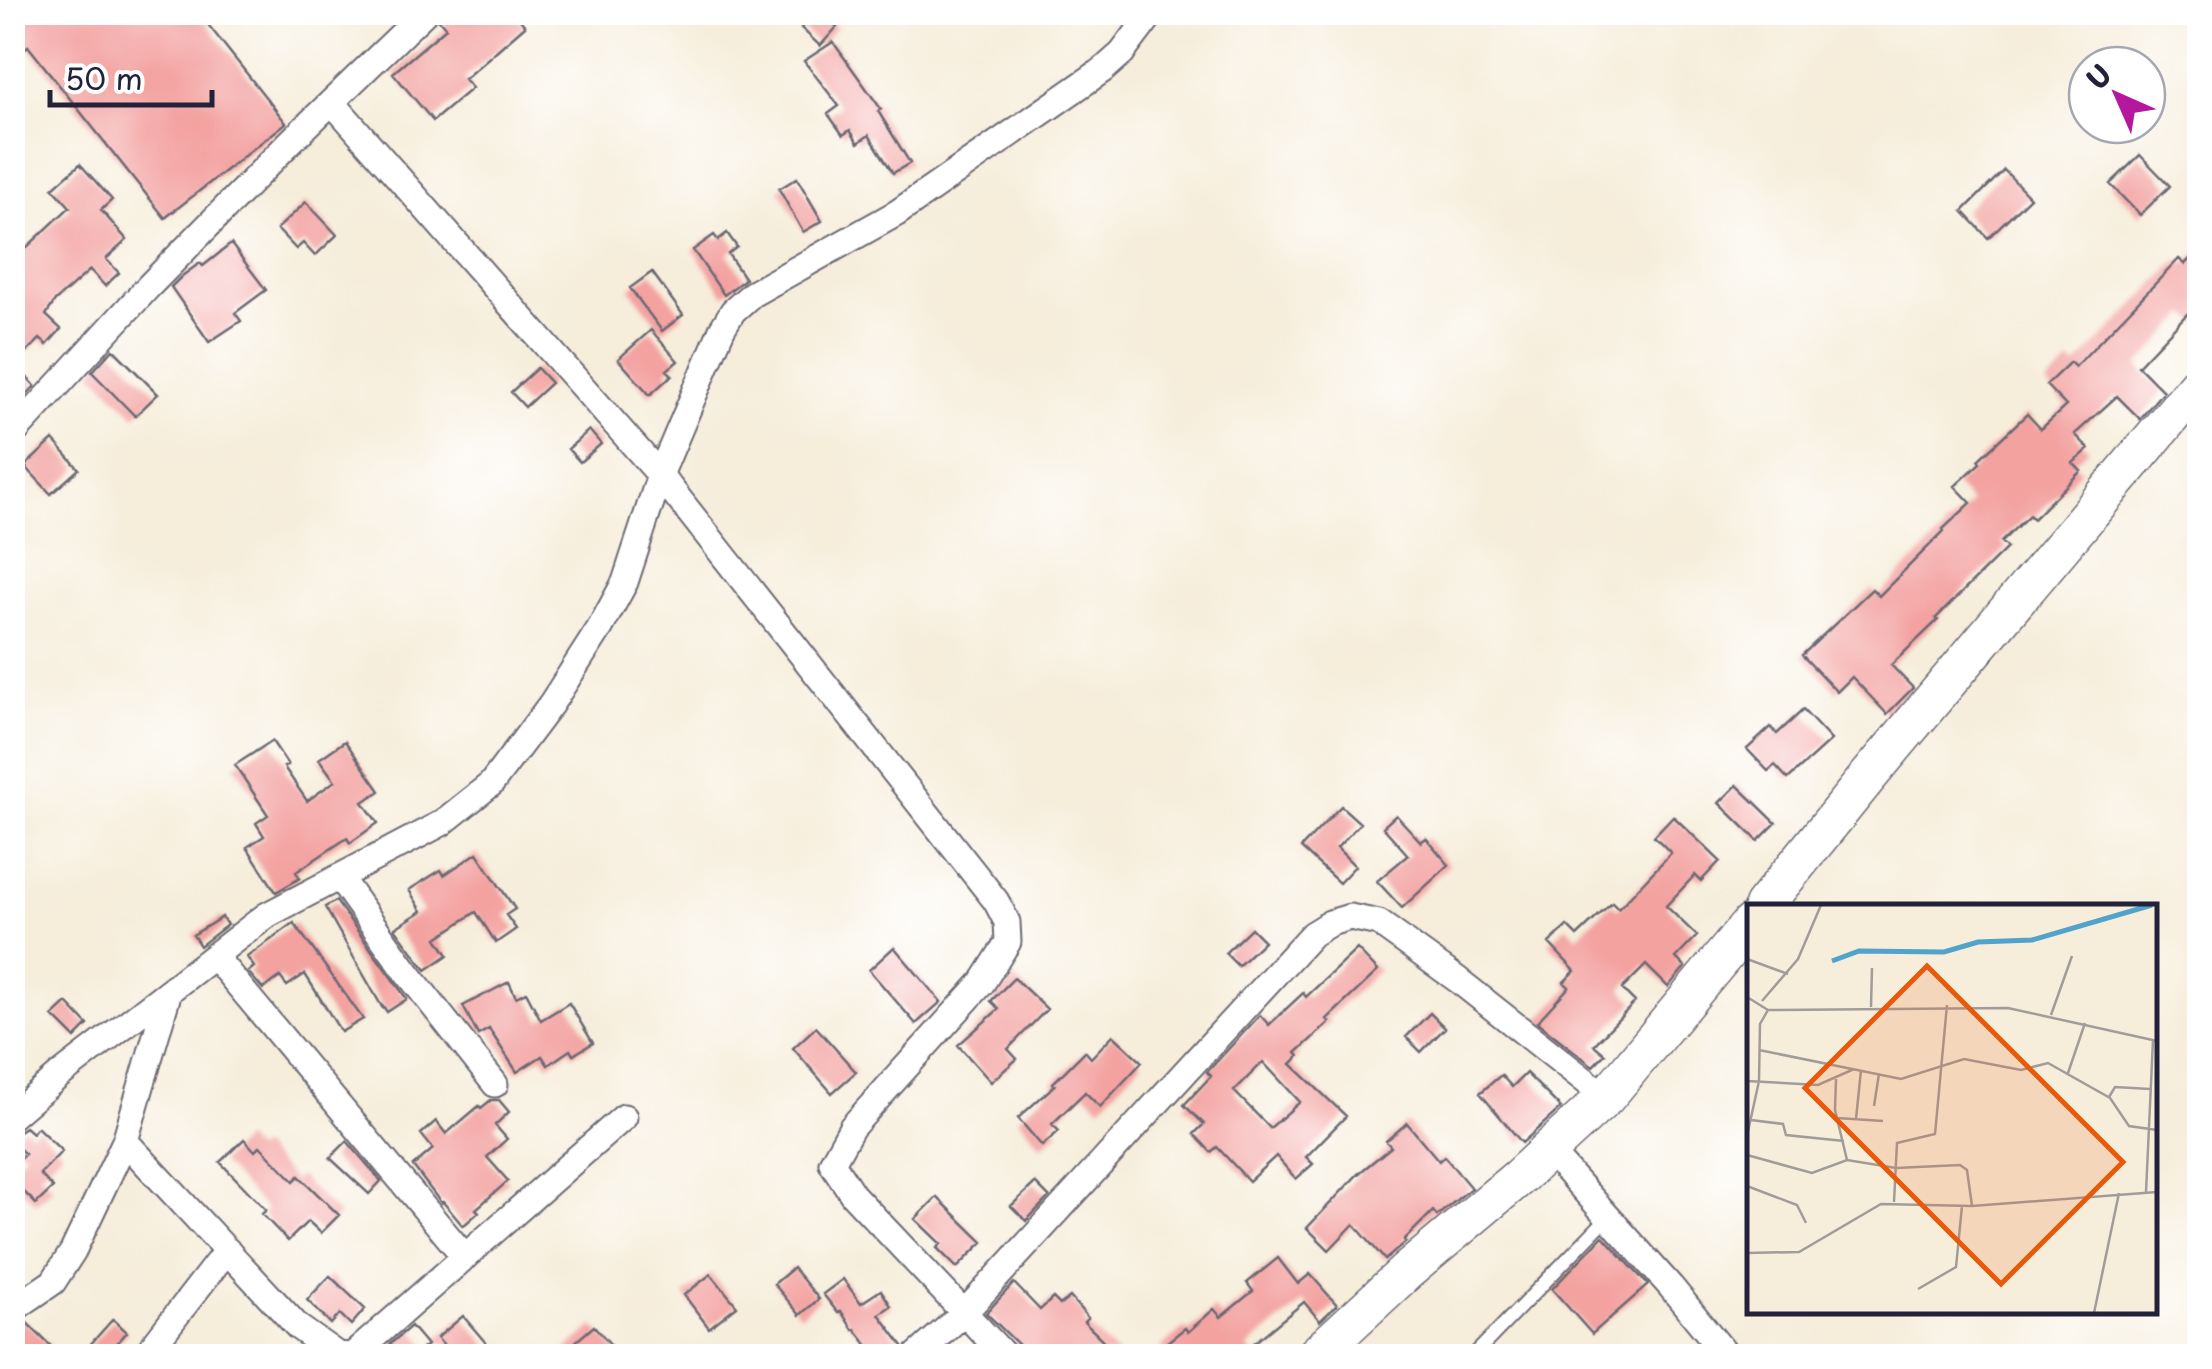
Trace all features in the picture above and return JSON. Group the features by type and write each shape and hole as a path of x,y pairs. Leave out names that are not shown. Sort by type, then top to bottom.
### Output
{"street":[{"path":"12,435 149,286 425,12"},
{"path":"12,1116 267,915 442,823 491,784 551,704 625,582 660,475 722,328 733,311 752,294 897,213 1104,69 1122,54 1153,12"},
{"path":"332,102 660,475 996,901 1007,922 1008,942 982,983 852,1127 832,1163 853,1195 1005,1356"},
{"path":"1766,904 1866,778 2200,382"},
{"path":"339,877 406,971 495,1084"},
{"path":"916,1356 964,1313 1312,934 1330,923 1350,917 1379,923 1606,1097"},
{"path":"1315,1356 1606,1097 1747,928"},
{"path":"214,956 465,1256"},
{"path":"12,1310 53,1282 73,1250 125,1141 169,991"},
{"path":"125,1141 298,1327 336,1354 350,1356 624,1117"},
{"path":"1548,1150 1727,1356"},
{"path":"145,1356 227,1250"}],"lane":[{"path":"1472,1356 1608,1217"}],"building":[{"path":"12,12 198,12 286,123 165,218 28,46 12,58"},
{"path":"441,12 514,12 525,26 464,79 472,88 433,121 393,73 446,28 439,20"},
{"path":"815,12 821,12 837,27 820,46 801,28"},
{"path":"833,42 881,109 878,111 910,163 893,173 869,135 858,143 850,130 843,135 828,114 839,106 804,61"},
{"path":"2140,155 2170,186 2140,215 2110,184"},
{"path":"80,164 112,200 101,210 127,240 106,259 119,273 105,286 90,270 55,301 46,315 61,329 47,345 40,339 15,364 35,386 12,410 12,261 70,207 53,188"},
{"path":"2004,170 2030,197 1988,238 1963,211"},
{"path":"797,178 822,221 803,232 779,189"},
{"path":"306,202 337,235 315,256 303,243 296,249 277,229"},
{"path":"727,233 737,247 728,254 745,279 724,295 693,250 714,235 718,240"},
{"path":"231,244 266,290 235,313 241,321 209,342 171,287"},
{"path":"2200,249 2200,325 2187,314 2138,366 2163,391 2140,419 2117,396 2075,434 2089,449 2073,463 2081,471 2033,519 2029,515 2001,542 2007,548 1891,665 1913,688 1887,714 1852,677 1837,692 1802,655 1872,589 1879,596 1971,503 1955,486 1980,463 1978,460 2027,414 2041,429 2066,406 2046,385 2070,362 2075,367 2179,259 2185,264"},
{"path":"652,272 683,315 662,331 630,288"},
{"path":"651,330 678,361 667,370 672,375 650,395 618,359"},
{"path":"113,349 158,394 135,416 92,372"},
{"path":"537,368 551,383 525,407 511,392"},
{"path":"589,430 601,444 580,462 568,449"},
{"path":"53,440 79,469 51,494 25,466"},
{"path":"1803,710 1831,740 1788,779 1775,765 1768,771 1747,749 1771,727 1777,734"},
{"path":"272,741 307,801 335,781 319,759 345,741 380,791 363,802 378,823 350,843 347,838 296,872 300,878 276,892 247,847 264,836 256,823 268,815 235,765"},
{"path":"1737,785 1776,823 1758,841 1719,803"},
{"path":"1341,806 1360,823 1337,848 1355,866 1339,883 1301,848"},
{"path":"1396,815 1421,842 1426,838 1449,865 1402,908 1377,881 1408,855 1383,827"},
{"path":"1673,816 1720,861 1701,881 1695,875 1666,906 1697,936 1676,958 1685,967 1668,987 1646,965 1622,989 1635,1002 1594,1045 1605,1054 1593,1066 1537,1022 1569,987 1564,982 1575,971 1549,943 1567,926 1577,936 1612,903 1618,909 1671,853 1654,836"},
{"path":"477,853 515,909 506,915 516,929 496,943 476,912 437,938 448,955 426,970 395,928 422,911 409,890 441,870 444,875"},
{"path":"336,901 407,999 387,1012 325,907"},
{"path":"222,917 227,925 200,946 193,935"},
{"path":"294,923 363,1019 341,1032 305,974 287,986 280,977 263,989 248,972 254,967 247,957"},
{"path":"1251,928 1264,941 1238,966 1225,953"},
{"path":"894,947 941,1002 916,1024 869,970"},
{"path":"1357,949 1378,971 1327,1019 1330,1022 1296,1053 1299,1056 1291,1064 1346,1116 1306,1157 1313,1164 1296,1179 1276,1156 1249,1181 1217,1147 1211,1152 1194,1134 1204,1124 1184,1105 1211,1076 1207,1072 1260,1015 1269,1025 1303,993 1306,997","holes":["1263,1062 1300,1102 1270,1128 1234,1091"]},
{"path":"1014,978 1047,1009 1008,1049 1017,1059 991,1082 958,1045 999,1009 991,1001"},
{"path":"509,982 516,997 526,992 541,1020 569,1003 593,1043 573,1055 570,1050 548,1065 542,1056 517,1072 489,1029 478,1035 463,1006"},
{"path":"67,1003 88,1025 75,1038 53,1016"},
{"path":"1430,1013 1445,1028 1421,1052 1406,1037"},
{"path":"816,1027 856,1072 832,1093 793,1048"},
{"path":"1113,1035 1142,1062 1100,1107 1085,1092 1052,1124 1059,1131 1042,1146 1018,1118 1085,1051 1091,1058"},
{"path":"1526,1073 1561,1108 1522,1143 1480,1093 1501,1075 1512,1087"},
{"path":"491,1100 499,1100 509,1112 495,1125 507,1139 487,1157 508,1181 463,1226 413,1166 433,1149 421,1134 436,1121 446,1134"},
{"path":"1407,1123 1439,1161 1444,1156 1471,1188 1437,1216 1433,1211 1385,1260 1354,1224 1329,1250 1307,1228 1358,1174 1391,1147 1386,1141"},
{"path":"25,1127 32,1133 37,1127 62,1151 40,1174 53,1188 36,1204 12,1180 12,1166 25,1154 12,1142 12,1136"},
{"path":"244,1139 255,1151 260,1146 294,1181 299,1176 339,1215 321,1233 308,1221 288,1241 262,1214 266,1210 220,1162"},
{"path":"347,1141 381,1181 369,1194 330,1158"},
{"path":"1035,1183 1049,1197 1026,1221 1011,1206"},
{"path":"937,1197 983,1242 957,1268 937,1248 941,1244 915,1219"},
{"path":"1603,1236 1648,1285 1592,1334 1552,1289"},
{"path":"1278,1258 1298,1284 1310,1274 1337,1305 1320,1321 1304,1302 1248,1348 1255,1356 1169,1356 1161,1347 1185,1328 1188,1332 1214,1309 1221,1317 1253,1291 1247,1283"},
{"path":"793,1268 819,1299 800,1315 774,1284"},
{"path":"711,1274 737,1306 709,1328 684,1295"},
{"path":"330,1276 365,1309 351,1325 340,1314 331,1324 307,1300"},
{"path":"843,1279 861,1303 881,1290 891,1306 879,1314 903,1346 900,1356 876,1356 823,1294"},
{"path":"1014,1283 1040,1310 1053,1298 1060,1305 1070,1297 1088,1318 1084,1322 1119,1356 1030,1356 986,1313"},
{"path":"463,1316 497,1356 453,1356 437,1338"},
{"path":"113,1319 127,1332 106,1356 80,1356"},
{"path":"25,1321 61,1356 12,1356 12,1329"},
{"path":"411,1326 427,1345 413,1356 401,1356 390,1344"},
{"path":"594,1326 621,1356 559,1356"}]}
